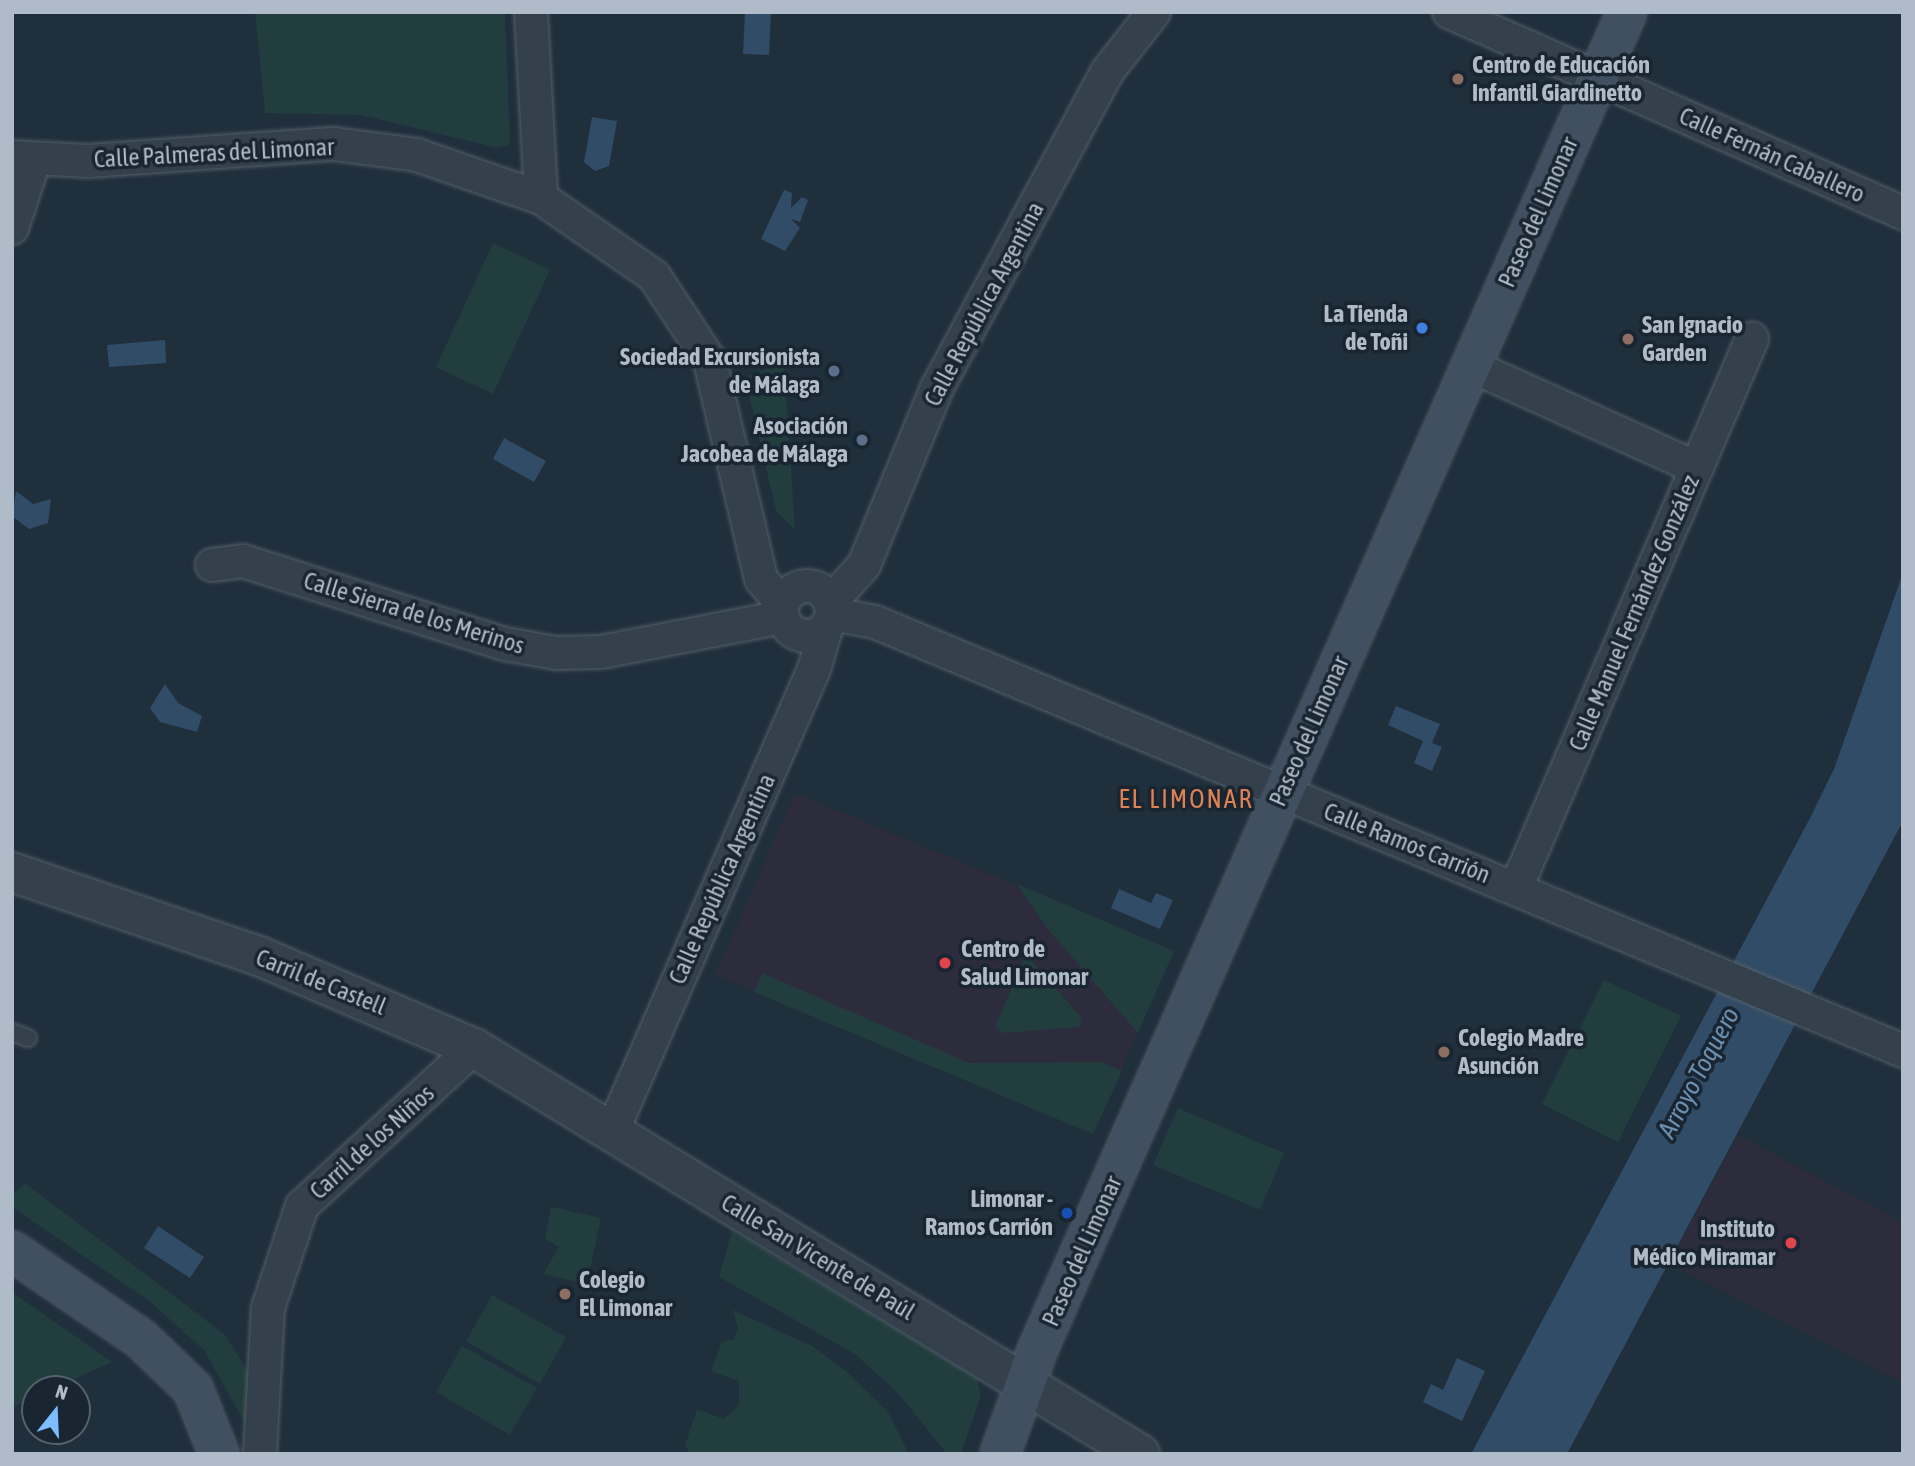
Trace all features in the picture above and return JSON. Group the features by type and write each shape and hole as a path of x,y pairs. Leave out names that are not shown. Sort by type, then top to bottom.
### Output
{"main road":[{"name":"Paseo del Limonar","path":"1000,1454 1023,1383 1469,365 1627,12"},
{"path":"12,1251 141,1339 193,1389 219,1454"}],"street":[{"path":"531,12 541,198"},
{"path":"1107,72 1124,12"},
{"name":"Calle República Argentina","path":"612,1132 830,614 864,565 937,388 1107,72 1154,12"},
{"name":"Calle Fernán Caballero","path":"1449,12 1903,213"},
{"name":"Calle Palmeras del Limonar","path":"23,159 334,144 417,155 541,198 654,276 710,361 761,579 782,610"},
{"path":"12,229 23,159"},
{"name":"Calle Manuel Fernández González","path":"1516,888 1752,339"},
{"path":"1469,365 1697,468"},
{"name":"Calle Sierra de los Merinos","path":"212,565 243,561 505,644 556,653 601,652 782,610 806,586 830,614"},
{"name":"Calle Ramos Carrión","path":"830,614 859,615 1903,1051"},
{"name":"Carril de Castell","path":"12,872 259,956 474,1048 612,1132"},
{"name":"Carril de los Niños","path":"260,1454 268,1308 302,1206 474,1048"},
{"name":"Calle San Vicente de Paúl","path":"612,1132 1140,1454"}],"lane":[{"path":"12,1032 28,1038"}],"shaded area":[{"name":"Centro de Salud Limonar","path":"795,793 1174,951 1093,1134 715,975"},
{"name":"Instituto Médico Miramar","path":"1738,1135 1903,1223 1903,1383 1669,1263"}],"green space":[{"path":"255,12 505,12 510,144 498,148 361,115 265,113"},
{"path":"493,243 550,270 493,394 436,367"},
{"path":"784,363 795,530 776,511 745,377"},
{"path":"1017,884 1174,951 1138,1033 1047,928"},
{"path":"1026,954 1081,1017 1080,1027 1003,1033 995,1027"},
{"path":"762,973 969,1063 1101,1062 1122,1071 1093,1134 754,992"},
{"path":"1604,980 1681,1016 1618,1142 1542,1104"},
{"path":"1178,1108 1284,1153 1260,1210 1153,1165"},
{"path":"25,1183 224,1334 250,1374 249,1430 204,1350 148,1300 12,1207 12,1195"},
{"path":"551,1207 601,1218 587,1284 543,1274 559,1247 545,1239"},
{"path":"732,1231 976,1377 981,1395 961,1454 947,1454 898,1393 855,1354 719,1277"},
{"path":"12,1292 112,1362 84,1375 21,1375 21,1404 12,1408"},
{"path":"492,1295 566,1337 540,1384 466,1341"},
{"path":"733,1310 812,1346 845,1370 888,1412 909,1454 691,1454 685,1445 697,1409 724,1419 739,1405 739,1381 711,1371 722,1342 734,1339 738,1328"},
{"path":"462,1346 537,1388 510,1435 436,1392"}],"water":[{"path":"745,12 771,12 769,55 743,54"},
{"path":"592,117 617,121 609,166 595,171 584,162"},
{"path":"784,190 792,193 791,208 802,197 808,200 800,222 791,219 800,228 785,251 761,239"},
{"path":"165,340 166,363 109,367 107,345"},
{"path":"504,438 546,461 534,482 493,459"},
{"path":"16,491 33,504 51,499 48,523 29,529 12,516"},
{"name":"Arroyo Toquero","path":"1903,573 1903,821 1567,1454 1471,1454 1809,820 1834,769"},
{"path":"165,684 178,703 202,716 197,732 160,722 150,708"},
{"path":"1396,706 1440,724 1432,743 1442,747 1432,771 1414,763 1423,741 1388,725"},
{"path":"1119,889 1151,903 1156,893 1173,900 1160,929 1111,908"},
{"path":"158,1226 204,1257 190,1278 144,1248"},
{"path":"1457,1358 1485,1371 1462,1421 1423,1402 1431,1384 1443,1390"}],"place":[{"name":"Centro de Educación Infantil Giardinetto","path":"1458,79"},
{"name":"La Tienda de Toñi","path":"1422,328"},
{"name":"San Ignacio Garden","path":"1628,339"},
{"name":"Sociedad Excursionista de Málaga","path":"834,371"},
{"name":"Asociación Jacobea de Málaga","path":"862,440"},
{"name":"Centro de Salud Limonar","path":"945,963"},
{"name":"Colegio Madre Asunción","path":"1444,1052"},
{"name":"Limonar - Ramos Carrión","path":"1067,1213"},
{"name":"Instituto Médico Miramar","path":"1791,1243"},
{"name":"Colegio El Limonar","path":"565,1294"}],"district":[{"name":"EL LIMONAR","path":"1186,800"}]}
